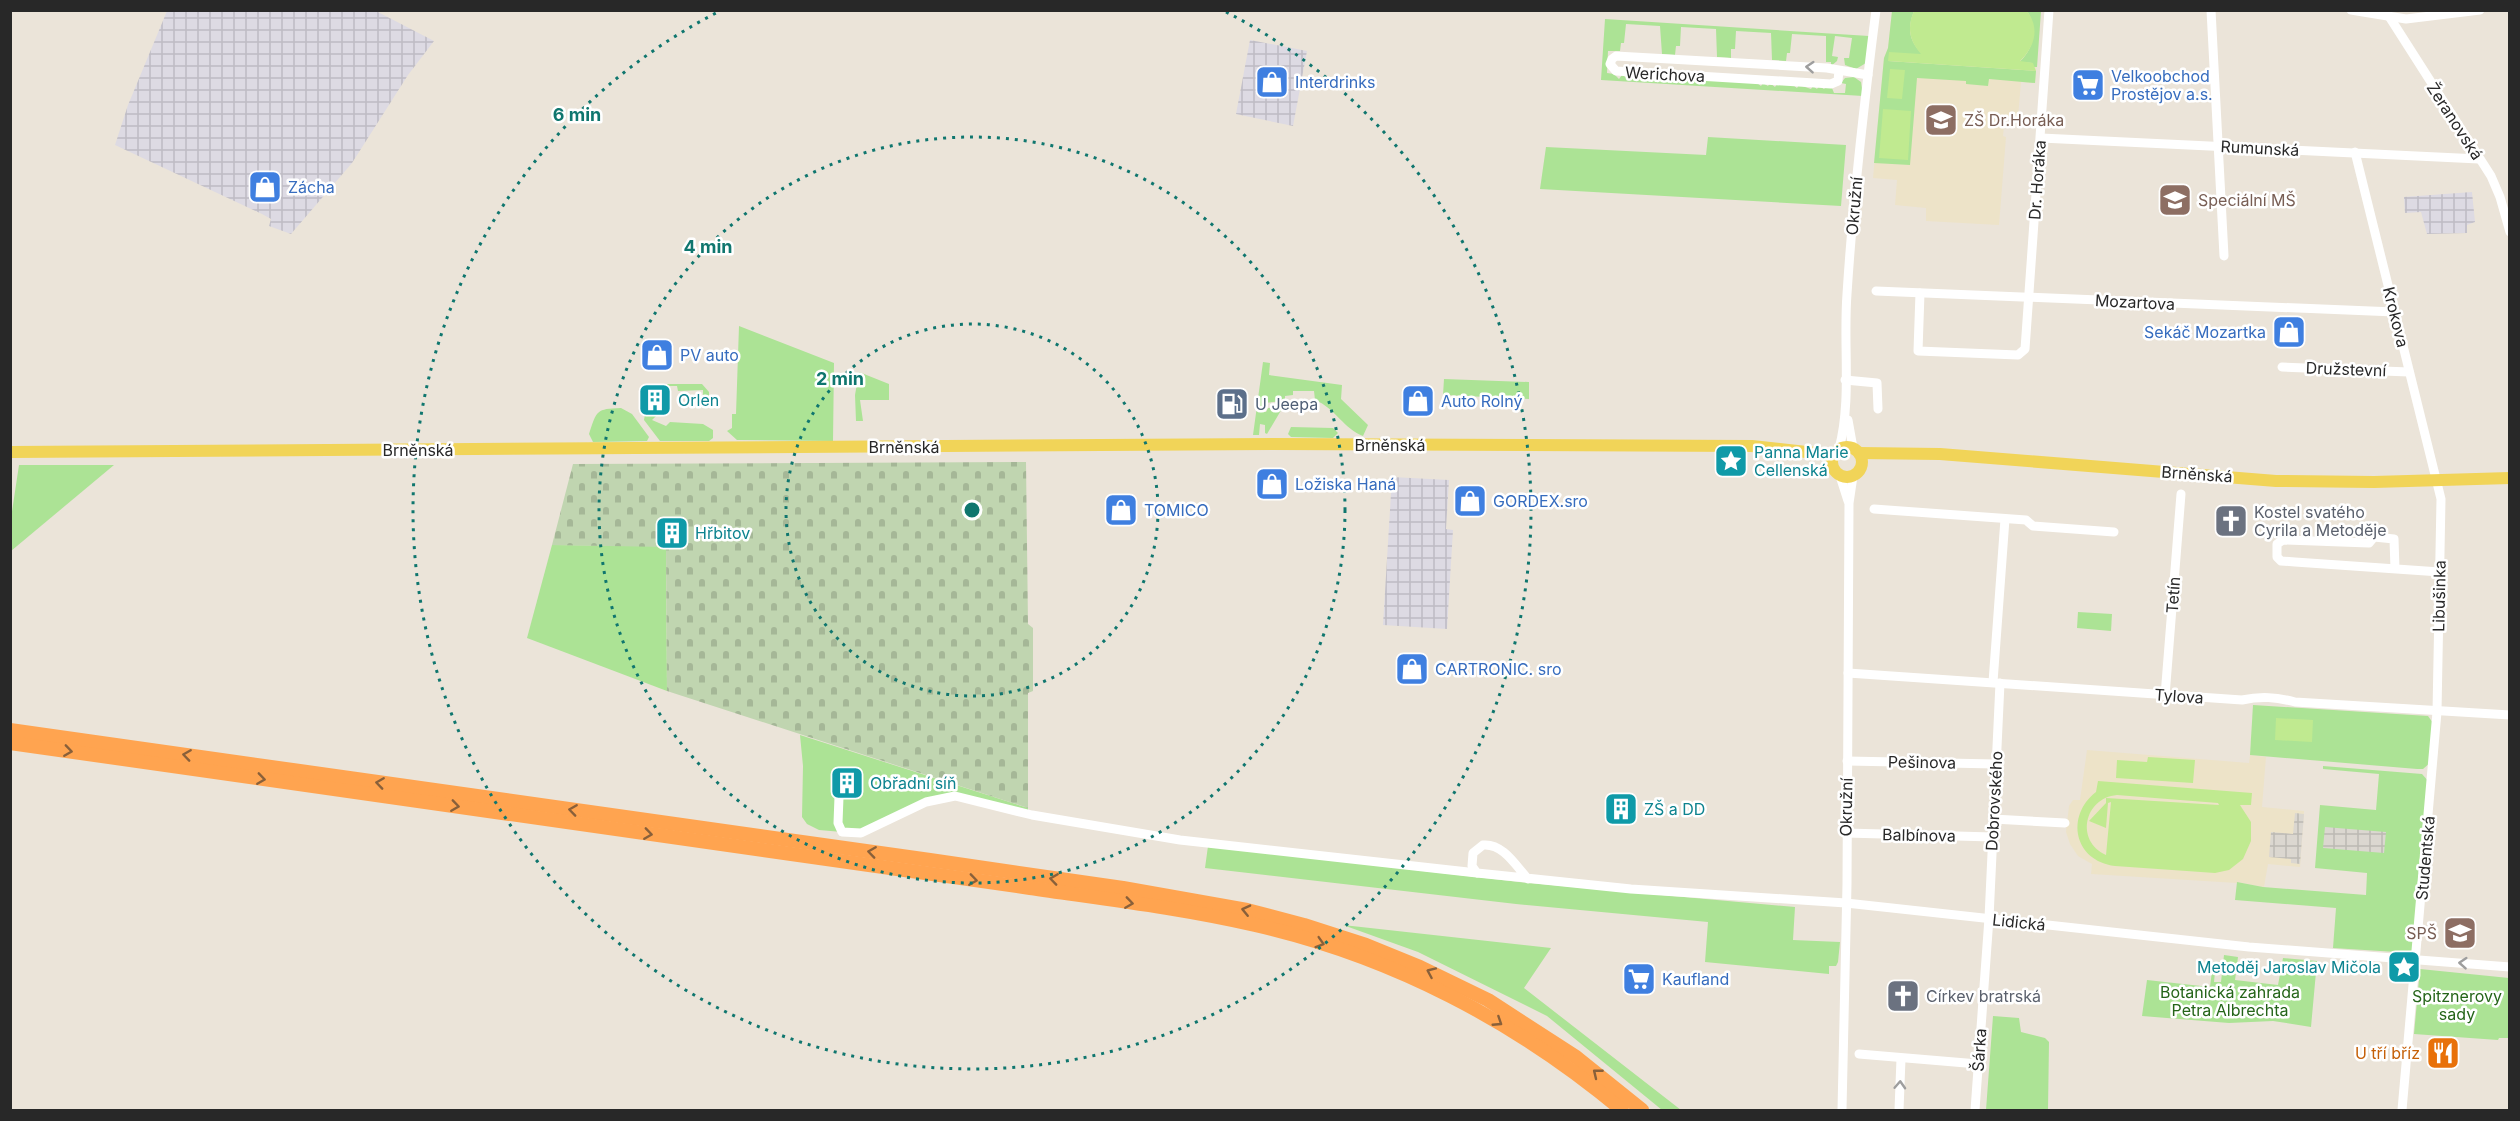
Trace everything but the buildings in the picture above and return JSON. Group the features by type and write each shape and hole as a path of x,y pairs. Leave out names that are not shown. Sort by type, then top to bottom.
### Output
{"highway":[{"path":"10,730 1123,888 1247,910 1366,945 1436,974 1488,1000 1576,1057 1642,1110"},
{"path":"10,743 1030,888 1204,914 1257,925 1363,958 1460,1000 1483,1012 1573,1070 1622,1110"}],"main road":[{"name":"Brněnská","path":"10,452 1272,444 1752,446 1835,455"},
{"name":"Brněnská","path":"1860,460 1909,453 1940,454 2276,481 2331,483 2510,478"},
{"path":"1835,455 1860,460 1840,476 1834,470 1835,455"}],"street":[{"name":"Okružní","path":"1835,455 1845,403 1847,294 1876,10"},
{"name":"Dr. Horáka","path":"1920,293 1918,351 2018,355 2025,349 2049,10"},
{"path":"2211,10 2220,146 2224,256"},
{"path":"2351,10 2386,13 2406,19 2480,10"},
{"name":"Žeranovská","path":"2386,13 2479,159 2500,197 2510,232"},
{"name":"Werichova","path":"1839,70 1839,80 1834,84 1616,72 1610,64 1612,58 1616,56 1839,70 1868,75"},
{"path":"1729,62 1729,78"},
{"name":"Rumunská","path":"2041,138 2479,159"},
{"name":"Krokova","path":"2355,152 2436,481"},
{"name":"Mozartova","path":"1876,291 2395,312"},
{"name":"Družstevní","path":"2282,367 2409,372"},
{"path":"1845,380 1877,383 1878,409"},
{"name":"Okružní","path":"1842,1110 1849,503 1860,460 1845,403"},
{"name":"Okružní","path":"1840,476 1849,503"},
{"name":"Libušinka","path":"2436,481 2441,499 2437,712"},
{"name":"Tetín","path":"2165,696 2181,494"},
{"path":"1874,509 2026,520 2033,526 2114,532"},
{"name":"Dobrovského","path":"1989,918 1996,764 1996,682 2005,519"},
{"path":"2395,569 2394,539 2374,537 2369,543 2283,540 2277,544 2277,557 2281,561 2395,569 2440,572"},
{"name":"Tylova","path":"1848,673 2165,696 2242,700 2257,697 2278,698 2295,702 2510,715"},
{"name":"Studentská","path":"2402,1110 2437,712"},
{"name":"Pešinova","path":"1847,761 1996,764"},
{"name":"Lidická","path":"839,797 838,823 842,832 846,833 861,833 926,802 955,796 1032,815 1180,840 1528,879 1631,889 1846,903 2249,947 2510,967"},
{"path":"1994,819 2065,823"},
{"name":"Balbínova","path":"1846,833 1993,837"},
{"path":"1477,873 1472,866 1473,853 1481,846 1489,844 1499,848 1528,879"},
{"name":"Šárka","path":"1975,1110 1989,918"},
{"path":"1859,1054 1978,1064"},
{"path":"1899,1110 1901,1059"}],"shaded area":[{"path":"167,11 376,11 434,41 408,75 352,163 291,234 269,226 271,219 262,214 115,145 128,105"},
{"name":"ZŠ Dr.Horáka","path":"1892,11 2041,11 2035,83 2021,82 2018,117 2005,116 2003,136 2006,137 1999,225 1926,221 1926,208 1895,205 1897,180 1873,178 1884,58 1888,48"},
{"path":"1250,40 1307,51 1293,126 1236,114"},
{"path":"2472,192 2475,222 2467,225 2467,233 2427,234 2421,212 2405,213 2404,197"},
{"path":"1392,477 1449,480 1446,529 1453,530 1447,629 1383,625"},
{"path":"2087,750 2249,763 2250,755 2266,757 2262,807 2304,811 2300,867 2268,864 2264,887 2237,882 2091,874 2092,864 2078,856 2066,832 2069,806 2073,800 2080,800"},
{"path":"2295,813 2304,814 2300,864 2291,863 2291,859 2269,857 2271,832 2293,834"},
{"path":"2325,827 2386,832 2384,853 2323,848"}],"green space":[{"path":"1892,11 1914,11 1910,23 1910,34 1922,54 1888,61 2036,71 2035,83 1989,79 1988,86 1966,84 1966,81 1917,78 1910,165 1874,163 1884,58 1888,48"},
{"path":"1914,11 2027,11 2034,24 2034,37 2029,50 2020,61 2033,63 2036,71 1888,61 1889,52 1921,54 1910,33 1910,22"},
{"path":"2027,11 2041,11 2037,67 2033,67 2033,63 2019,62 2028,51 2033,38 2032,24"},
{"path":"1605,19 1869,36 1866,63 1856,69 1845,65 1844,58 1849,58 1852,38 1835,36 1832,56 1838,57 1831,66 1831,62 1826,62 1826,36 1792,34 1790,53 1787,53 1786,61 1772,60 1771,33 1736,31 1735,49 1731,49 1731,58 1717,57 1716,29 1681,27 1680,46 1676,46 1675,55 1662,54 1660,26 1626,24 1624,43 1621,43 1620,51 1608,51 1607,73 1614,74 1619,79 1622,75 1627,78 1629,75 1654,80 1656,77 1661,80 1663,77 1674,81 1676,78 1757,83 1761,86 1763,83 1768,86 1770,83 1775,87 1777,84 1793,85 1797,88 1799,85 1811,89 1813,86 1817,89 1819,86 1824,89 1832,88 1834,93 1845,93 1846,84 1841,83 1845,78 1854,77 1861,82 1863,96 1601,80"},
{"path":"1890,69 1905,70 1902,99 1887,98"},
{"path":"1883,109 1911,111 1908,160 1879,158"},
{"path":"1708,137 1846,145 1841,206 1540,189 1546,147 1706,155"},
{"path":"739,326 834,363 833,441 737,440 727,431 732,428 732,414 736,414"},
{"path":"1263,362 1270,363 1269,375 1342,385 1341,399 1368,425 1363,436 1350,429 1328,408 1315,400 1314,391 1293,391 1293,395 1285,396 1285,401 1263,403 1261,412 1266,412 1268,408 1283,407 1267,434 1265,425 1260,424 1259,435 1253,435"},
{"path":"859,372 889,384 889,400 860,400 863,421 856,421 855,395"},
{"path":"1444,379 1529,382 1529,399 1443,395"},
{"path":"654,384 702,384 709,392 709,402 703,401 703,390 678,391 677,386 660,386 659,398 655,398 655,395 647,394 647,389"},
{"path":"621,408 632,414 649,437 647,441 593,442 589,434 596,415 602,410"},
{"path":"645,414 657,415 652,420 666,426 670,422 703,424 713,430 713,438 709,441 660,441 644,420"},
{"path":"1291,427 1333,428 1338,433 1333,438 1291,437 1288,434"},
{"path":"1026,462 1028,624 1033,628 1033,691 1028,693 1028,808 667,691 666,547 552,545 573,464"},
{"path":"19,465 114,465 11,551 11,518"},
{"path":"552,545 666,546 667,691 527,638"},
{"path":"2078,612 2112,614 2111,631 2077,628"},
{"path":"2253,705 2428,716 2433,723 2431,762 2423,769 2417,769 2250,755"},
{"path":"2276,718 2313,720 2312,742 2275,740"},
{"path":"800,735 1028,808 1028,814 947,796 874,828 842,832 819,830 807,824 802,817 803,766"},
{"path":"2148,757 2195,760 2193,783 2116,778 2117,760 2147,762"},
{"path":"2323,766 2422,774 2429,782 2412,953 2333,948 2336,908 2235,900 2237,882 2263,887 2366,895 2367,873 2315,868 2320,805 2376,810 2379,774 2323,769"},
{"path":"2098,781 2252,793 2251,805 2240,805 2251,822 2251,841 2243,859 2229,870 2215,873 2115,866 2090,856 2078,836 2080,813 2086,802 2096,792","holes":["2117,795 2218,803 2219,805 2106,798","2106,798 2106,803 2089,821 2106,828 2108,803 2111,802 2106,855 2096,849 2087,831 2088,821 2091,812"]},
{"path":"1208,846 1519,882 1795,907 1793,940 1840,942 1838,962 1836,966 1829,966 1829,974 1705,962 1708,922 1516,904 1205,868"},
{"path":"1343,925 1551,948 1524,988 1681,1110 1662,1110 1547,1016 1418,952"},
{"name":"Botanická zahrada Petra Albrechta","path":"2224,955 2238,957 2235,980 2278,985 2283,958 2317,961 2311,1027 2273,1021 2229,1023 2142,1016 2147,980 2210,987 2212,971 2215,972 2214,982 2221,982"},
{"name":"Spitznerovy sady","path":"2420,969 2509,978 2509,1038 2498,1040 2414,1034"},
{"path":"1993,1016 2019,1018 2021,1032 2045,1038 2049,1042 2048,1110 1986,1110"}],"place":[{"name":"Interdrinks","path":"1272,82"},
{"name":"Velkoobchod Prostějov a.s.","path":"2088,85"},
{"name":"ZŠ Dr.Horáka","path":"1941,120"},
{"name":"Zácha","path":"265,187"},
{"name":"Speciální MŠ","path":"2175,200"},
{"name":"Sekáč Mozartka","path":"2289,332"},
{"name":"PV auto","path":"657,355"},
{"name":"Orlen","path":"655,400"},
{"name":"Auto Rolný","path":"1418,401"},
{"name":"U Jeepa","path":"1232,404"},
{"name":"Panna Marie Cellenská","path":"1731,461"},
{"name":"Ložiska Haná","path":"1272,484"},
{"name":"GORDEX.sro","path":"1470,501"},
{"name":"TOMICO","path":"1121,510"},
{"name":"Kostel svatého Cyrila a Metoděje","path":"2231,521"},
{"name":"Hřbitov","path":"672,533"},
{"name":"CARTRONIC. sro","path":"1412,669"},
{"name":"Obřadní síň","path":"847,783"},
{"name":"ZŠ a DD","path":"1621,809"},
{"name":"SPŠ","path":"2460,933"},
{"name":"Metoděj Jaroslav Mičola","path":"2404,967"},
{"name":"Kaufland","path":"1639,979"},
{"name":"Církev bratrská","path":"1903,996"},
{"name":"U tří bříz","path":"2443,1053"}]}
